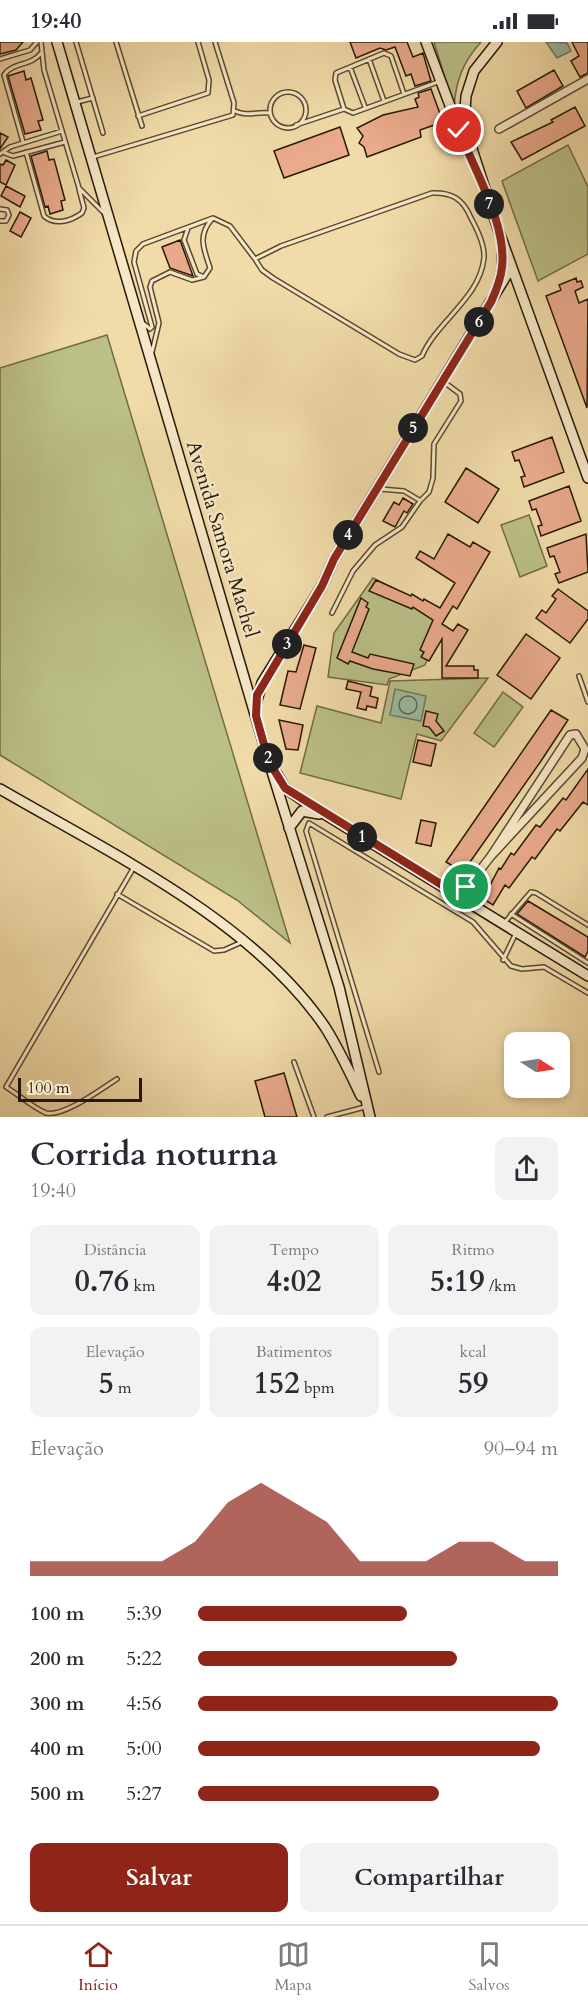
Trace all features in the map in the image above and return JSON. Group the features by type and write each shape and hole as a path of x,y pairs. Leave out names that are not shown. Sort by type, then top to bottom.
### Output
{"main road":[{"name":"Avenida Samora Machel","path":"57,42 269,762 348,1021 370,1117"},
{"path":"426,42 459,130 479,174"},
{"path":"431,42 459,130"},
{"path":"497,42 474,71 464,109 464,124 511,268 588,478"},
{"path":"491,302 502,269 498,230"},
{"path":"256,716 257,695 268,673 322,586 334,559 376,489 511,268"},
{"path":"491,302 505,287 515,291 523,298"},
{"path":"242,666 255,680 268,673"},
{"path":"269,762 285,788 330,818 588,975"},
{"path":"0,789 210,914 244,941 287,982 325,1028 366,1106"},
{"path":"289,828 302,811 330,818"}],"street":[{"path":"499,129 588,80"},
{"path":"460,896 491,856 584,754 585,749 578,735 570,735 491,856"}],"lane":[{"path":"0,59 30,50 39,42 44,70 79,188 84,208 82,213 58,222 48,220 44,216 26,152"},
{"path":"76,42 103,133"},
{"path":"116,42 142,126"},
{"path":"138,116 208,93 209,80 198,42"},
{"path":"215,42 235,111"},
{"path":"23,142 4,75 10,69 36,60 42,52"},
{"path":"404,94 391,56 384,53 339,71 335,76 344,109 349,113 441,82"},
{"path":"369,59 384,101"},
{"path":"350,67 366,108"},
{"path":"350,116 441,82"},
{"path":"296,125 305,110 302,99 293,93 277,96 271,105 270,113 279,125 284,127 296,125 344,109"},
{"path":"75,102 93,98"},
{"path":"235,111 245,115 258,112 270,113"},
{"path":"92,158 230,117 235,111"},
{"path":"2,154 10,147 23,142 62,131"},
{"path":"2,154 13,156 65,142"},
{"path":"79,188 110,220"},
{"path":"137,315 150,329 153,327 134,262 136,251 143,244 213,218 230,226 262,270 273,278 399,354 415,360 422,356 450,314 463,302 474,286 484,258 483,248 464,203 458,198 441,192 432,193 308,236 255,259"},
{"path":"0,207 7,210 9,215 6,221 0,221"},
{"path":"150,360 158,338 159,313 150,288 156,278 170,272 192,280 204,277 210,268 202,244 202,236 213,218"},
{"path":"190,226 184,240 197,274 204,277"},
{"path":"332,613 353,571 375,545 402,527 429,492 432,484 434,444 461,401 460,394 442,381"},
{"path":"376,489 404,491 420,501"},
{"path":"579,676 588,702"},
{"path":"379,1072 306,825 313,825 473,922 484,932 503,960 522,969 544,967 588,993"},
{"path":"117,1079 67,1112 56,1115 47,1113 6,1087 134,867"},
{"path":"504,924 528,893 536,892 588,925"},
{"path":"117,894 214,951 224,950 244,941"},
{"path":"512,914 588,963"},
{"path":"503,960 517,932"},
{"path":"294,1062 314,1117"},
{"path":"327,1117 366,1106"}],"shaded area":[{"path":"434,42 481,42 469,57 462,72 454,107"},
{"path":"568,145 588,187 588,254 538,281 502,181"},
{"path":"107,335 290,943 237,900 0,755 0,368"},
{"path":"529,515 547,566 520,577 501,525"},
{"path":"373,578 445,614 425,665 389,679 387,685 328,677 334,633"},
{"path":"488,678 441,741 417,734 401,799 300,773 317,706 381,723 390,681"},
{"path":"503,692 523,707 494,747 474,733"}],"water":[{"path":"546,42 567,43 571,51 557,58"},
{"path":"395,689 426,696 421,721 390,715"}],"building":[{"path":"0,42 23,42 16,50 0,54"},
{"path":"350,42 407,42 413,57 423,53 431,81 415,86 411,74 406,76 395,47 386,50 380,48 356,58"},
{"path":"572,42 588,42 588,73 580,77 571,61 579,56"},
{"path":"554,70 563,86 526,108 517,91"},
{"path":"24,71 26,80 31,78 43,120 38,121 41,130 25,134 8,76"},
{"path":"431,89 443,122 420,130 421,137 367,157 364,147 359,143 363,136 357,128 383,115 418,107 415,99 419,97 418,93"},
{"path":"575,107 585,126 522,160 511,142 553,122 551,120"},
{"path":"340,127 349,155 284,178 274,151"},
{"path":"0,133 8,137 0,149"},
{"path":"47,151 49,160 54,159 65,200 61,201 63,210 50,214 48,206 45,207 31,156"},
{"path":"6,160 15,165 6,185 0,182 0,164 3,165"},
{"path":"6,186 25,196 20,207 1,196"},
{"path":"20,212 31,218 21,237 10,231"},
{"path":"180,240 193,276 170,268 162,247"},
{"path":"576,278 577,282 581,281 583,287 575,291 579,303 588,299 587,408 546,296 561,290 559,285"},
{"path":"552,437 564,472 524,487 521,477 525,476 519,460 515,461 512,452"},
{"path":"466,468 499,489 478,523 445,502"},
{"path":"569,486 581,521 541,536 538,526 542,525 536,509 532,510 529,501"},
{"path":"403,498 413,504 407,513 404,511 395,527 383,521 394,502 399,505"},
{"path":"448,534 470,547 473,542 490,552 457,609 453,606 442,624 453,631 458,624 468,630 446,666 474,666 474,670 478,670 478,678 442,678 442,639 429,661 421,657 424,652 420,650 433,620 413,607 412,609 369,591 376,580 411,596 412,594 423,601 424,599 440,608 455,583 416,558 420,551 434,559"},
{"path":"586,534 588,572 559,583 555,574 560,572 554,556 550,557 547,548"},
{"path":"558,589 588,611 588,619 570,643 536,618 542,610 546,613 556,599 552,596"},
{"path":"361,598 368,603 366,607 369,609 352,652 368,658 370,654 414,664 410,676 373,669 350,661 348,664 337,658"},
{"path":"526,634 560,658 531,699 497,675"},
{"path":"304,645 316,648 300,709 280,705 288,671 296,672"},
{"path":"348,681 372,687 370,696 378,698 376,708 367,706 366,710 357,708 361,692 346,689"},
{"path":"551,710 568,720 541,761 463,872 446,862"},
{"path":"426,711 438,714 436,721 444,731 436,736 429,727 423,726"},
{"path":"279,720 303,725 298,750 286,749"},
{"path":"418,740 436,744 431,766 413,762"},
{"path":"588,769 588,805 583,802 560,831 557,829 535,859 532,857 509,888 505,885 493,905 477,895 483,885 488,889 499,868 501,869 511,853 514,855 536,825 540,827 563,798 566,800"},
{"path":"421,820 436,823 431,846 416,843"},
{"path":"528,901 588,937 588,951 585,957 517,914"},
{"path":"284,1073 297,1117 265,1117 255,1081"}],"route":[{"path":"459,130 472,165 479,174 498,230 503,262 498,285 491,302 376,489 334,559 322,586 259,688 255,706 269,762 285,788 330,818 460,896 466,887"}]}
